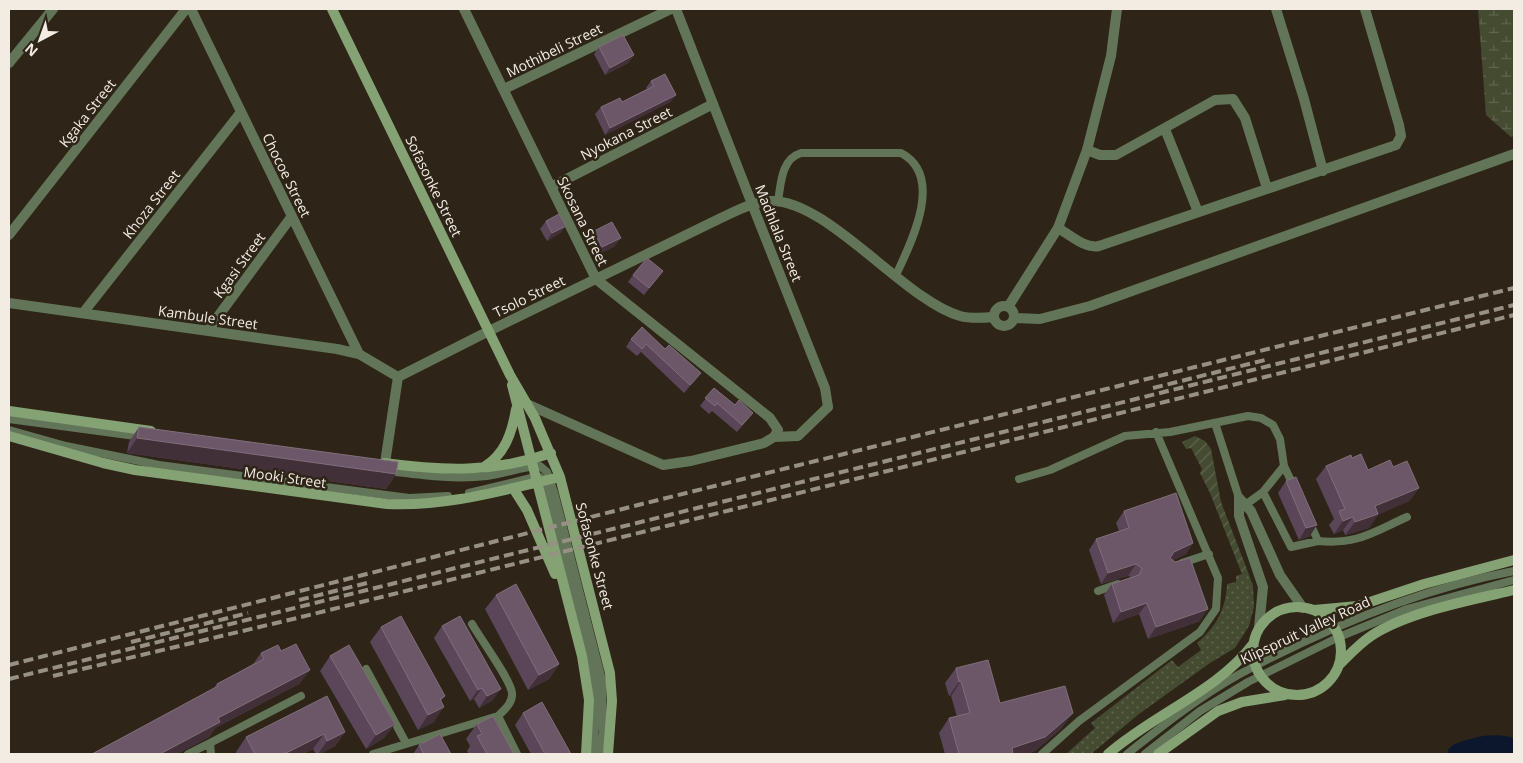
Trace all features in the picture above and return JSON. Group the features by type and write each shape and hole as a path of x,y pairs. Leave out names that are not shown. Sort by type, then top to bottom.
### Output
{"main road":[{"name":"Sofasonke Street","path":"332,9 489,331 522,405 551,452 545,479 551,491 567,568 567,600 586,680 589,732 586,754"},
{"name":"Sofasonke Street","path":"522,405 532,463 545,479 551,491 567,568 610,673 612,701 608,754"},
{"path":"482,469 493,462 505,446 522,405"},
{"path":"9,411 165,432"},
{"name":"Mooki Street","path":"9,436 103,463 135,470 350,500 412,505 439,503 516,484 545,479"},
{"path":"380,465 437,469 482,469 532,463 551,452"},
{"path":"516,484 522,499 567,568"},
{"name":"Klipspruit Valley Road","path":"1259,628 1268,618 1279,611 1358,606 1424,584 1514,560"},
{"path":"1158,754 1218,711 1242,702 1286,694 1304,695 1316,692 1330,681 1339,665 1359,645 1383,630 1433,611 1514,590"},
{"path":"1308,609 1323,616 1337,633 1341,654 1339,665"},
{"path":"1259,628 1253,644 1258,672 1271,687 1286,694"},
{"name":"Klipspruit Valley Road","path":"1108,754 1157,717 1223,675 1239,662 1253,644"}],"street":[{"path":"9,64 53,9"},
{"name":"Kgaka Street","path":"9,235 186,9"},
{"name":"Chocoe Street","path":"191,9 358,354"},
{"name":"Skosana Street","path":"464,9 596,279 770,418 778,430 774,437"},
{"name":"Mothibeli Street","path":"504,90 671,9"},
{"name":"Madhlala Street","path":"522,405 663,465 700,459 764,442 774,437 798,436 828,407 825,388 676,9"},
{"path":"1008,307 1058,228 1088,150 1108,72 1117,9"},
{"path":"1276,9 1304,99 1322,171"},
{"path":"1058,228 1084,243 1095,246 1392,148 1400,141 1400,125 1365,9"},
{"path":"1088,150 1100,155 1116,155 1215,100 1233,99 1245,118 1267,188"},
{"name":"Nyokana Street","path":"551,187 713,104"},
{"name":"Khoza Street","path":"83,313 241,112"},
{"path":"1165,129 1198,212"},
{"path":"1014,318 1040,319 1090,306 1514,154"},
{"path":"778,201 801,207 817,217 938,306 951,313 969,318 994,318"},
{"name":"Tsolo Street","path":"398,377 752,204 778,201"},
{"name":"Kgasi Street","path":"208,330 292,216"},
{"name":"Kambule Street","path":"9,303 208,330 358,354 398,377"},
{"path":"1002,306 1008,307 1013,310 1014,318 1011,324 1004,326 997,324 994,318 997,309 1002,306"},
{"path":"380,465 398,377"},
{"path":"1259,628 1264,596 1262,580 1239,516 1241,504 1251,510 1280,575 1308,609"}],"lane":[{"path":"778,201 787,163 794,155 801,152 901,153 909,157 919,170 922,183 922,200 920,216 912,242 896,275"},
{"path":"1019,480 1056,467 1125,436 1215,423 1248,416 1261,418 1273,425 1280,439 1284,466 1296,492"},
{"path":"9,419 154,439"},
{"path":"1215,423 1241,504 1263,492 1284,466"},
{"name":"Mooki Street","path":"9,430 66,446 159,466 409,498 456,496 516,484"},
{"path":"1042,754 1079,720 1191,639 1208,623 1216,608 1219,587 1218,578 1156,432"},
{"path":"380,465 431,477 462,478 488,476 532,463 544,468 545,479"},
{"path":"1263,492 1291,547 1318,541 1338,543 1353,541 1407,517"},
{"path":"1307,516 1318,541"},
{"path":"1176,565 1208,554"},
{"path":"567,568 594,678 597,701 593,754"},
{"path":"567,568 602,680 603,733 599,754"},
{"name":"Klipspruit Valley Road","path":"1145,754 1200,711 1258,672 1404,601 1514,571"},
{"name":"Klipspruit Valley Road","path":"1337,633 1407,609 1514,580"},
{"path":"1098,591 1129,581"},
{"path":"373,754 385,752 406,743 498,716 509,705 512,694 472,624"},
{"path":"366,669 406,743"},
{"name":"Klipspruit Valley Road","path":"1127,754 1195,703 1238,675 1258,672"},
{"path":"188,754 301,696"},
{"path":"498,716 517,754"},
{"path":"210,743 210,754"}],"green space":[{"path":"1478,9 1514,9 1514,136 1511,137 1486,115"},
{"path":"1195,436 1205,441 1211,449 1221,502 1248,572 1242,574 1210,493 1200,473 1202,469 1191,448 1186,449 1182,442"},
{"path":"1248,572 1253,586 1254,607 1249,626 1235,648 1210,663 1139,714 1091,754 1066,754 1095,728 1091,723 1172,660 1178,667 1201,650 1197,643 1210,631 1219,617 1225,602 1227,584 1236,582 1236,576"}],"building":[{"path":"623,35 634,55 610,68 599,47"},
{"path":"665,74 676,95 610,128 601,107 620,98 622,102 654,86 651,81"},
{"path":"559,214 566,226 552,233 546,221"},
{"path":"612,222 621,238 602,247 594,231"},
{"path":"647,258 663,271 649,288 633,275"},
{"path":"642,327 665,349 669,345 701,373 690,385 646,344 642,349 631,339"},
{"path":"714,388 735,405 739,400 753,413 742,425 717,403 715,406 705,398"},
{"path":"139,427 398,462 396,474 137,438"},
{"path":"1361,454 1368,470 1390,460 1393,467 1407,461 1419,488 1375,506 1378,514 1355,522 1353,517 1343,521 1339,511 1345,509 1326,466 1351,455 1352,458"},
{"path":"1296,477 1317,525 1306,528 1286,481"},
{"path":"1176,493 1193,543 1174,552 1170,558 1175,562 1190,558 1208,609 1156,627 1147,603 1121,612 1112,584 1139,575 1142,568 1136,564 1108,573 1096,539 1129,528 1124,511"},
{"path":"516,584 559,664 539,675 496,595"},
{"path":"401,616 445,696 440,699 444,707 428,715 381,627"},
{"path":"460,616 501,689 487,696 482,688 478,690 442,626"},
{"path":"296,644 310,670 218,718 220,722 160,754 92,754 264,659 261,653 278,645 281,651"},
{"path":"349,645 395,724 376,735 330,656"},
{"path":"988,660 1000,703 1065,686 1073,713 1045,737 1012,748 1013,754 959,754 949,718 970,713 956,668"},
{"path":"327,696 345,732 327,741 324,734 284,754 255,754 246,737"},
{"path":"542,702 571,754 545,754 523,713"},
{"path":"493,716 514,754 487,754 477,736 482,734 477,724"},
{"path":"440,734 451,754 424,754 419,745"}],"waterway":[{"path":"1458,754 1486,746 1514,749"}],"railway":[{"path":"9,665 642,504 1514,288"},
{"path":"9,679 1514,305"},
{"path":"53,676 293,619 1514,315"},
{"path":"1153,388 1269,359"},
{"path":"299,600 371,582"},
{"path":"131,642 248,613"}]}
